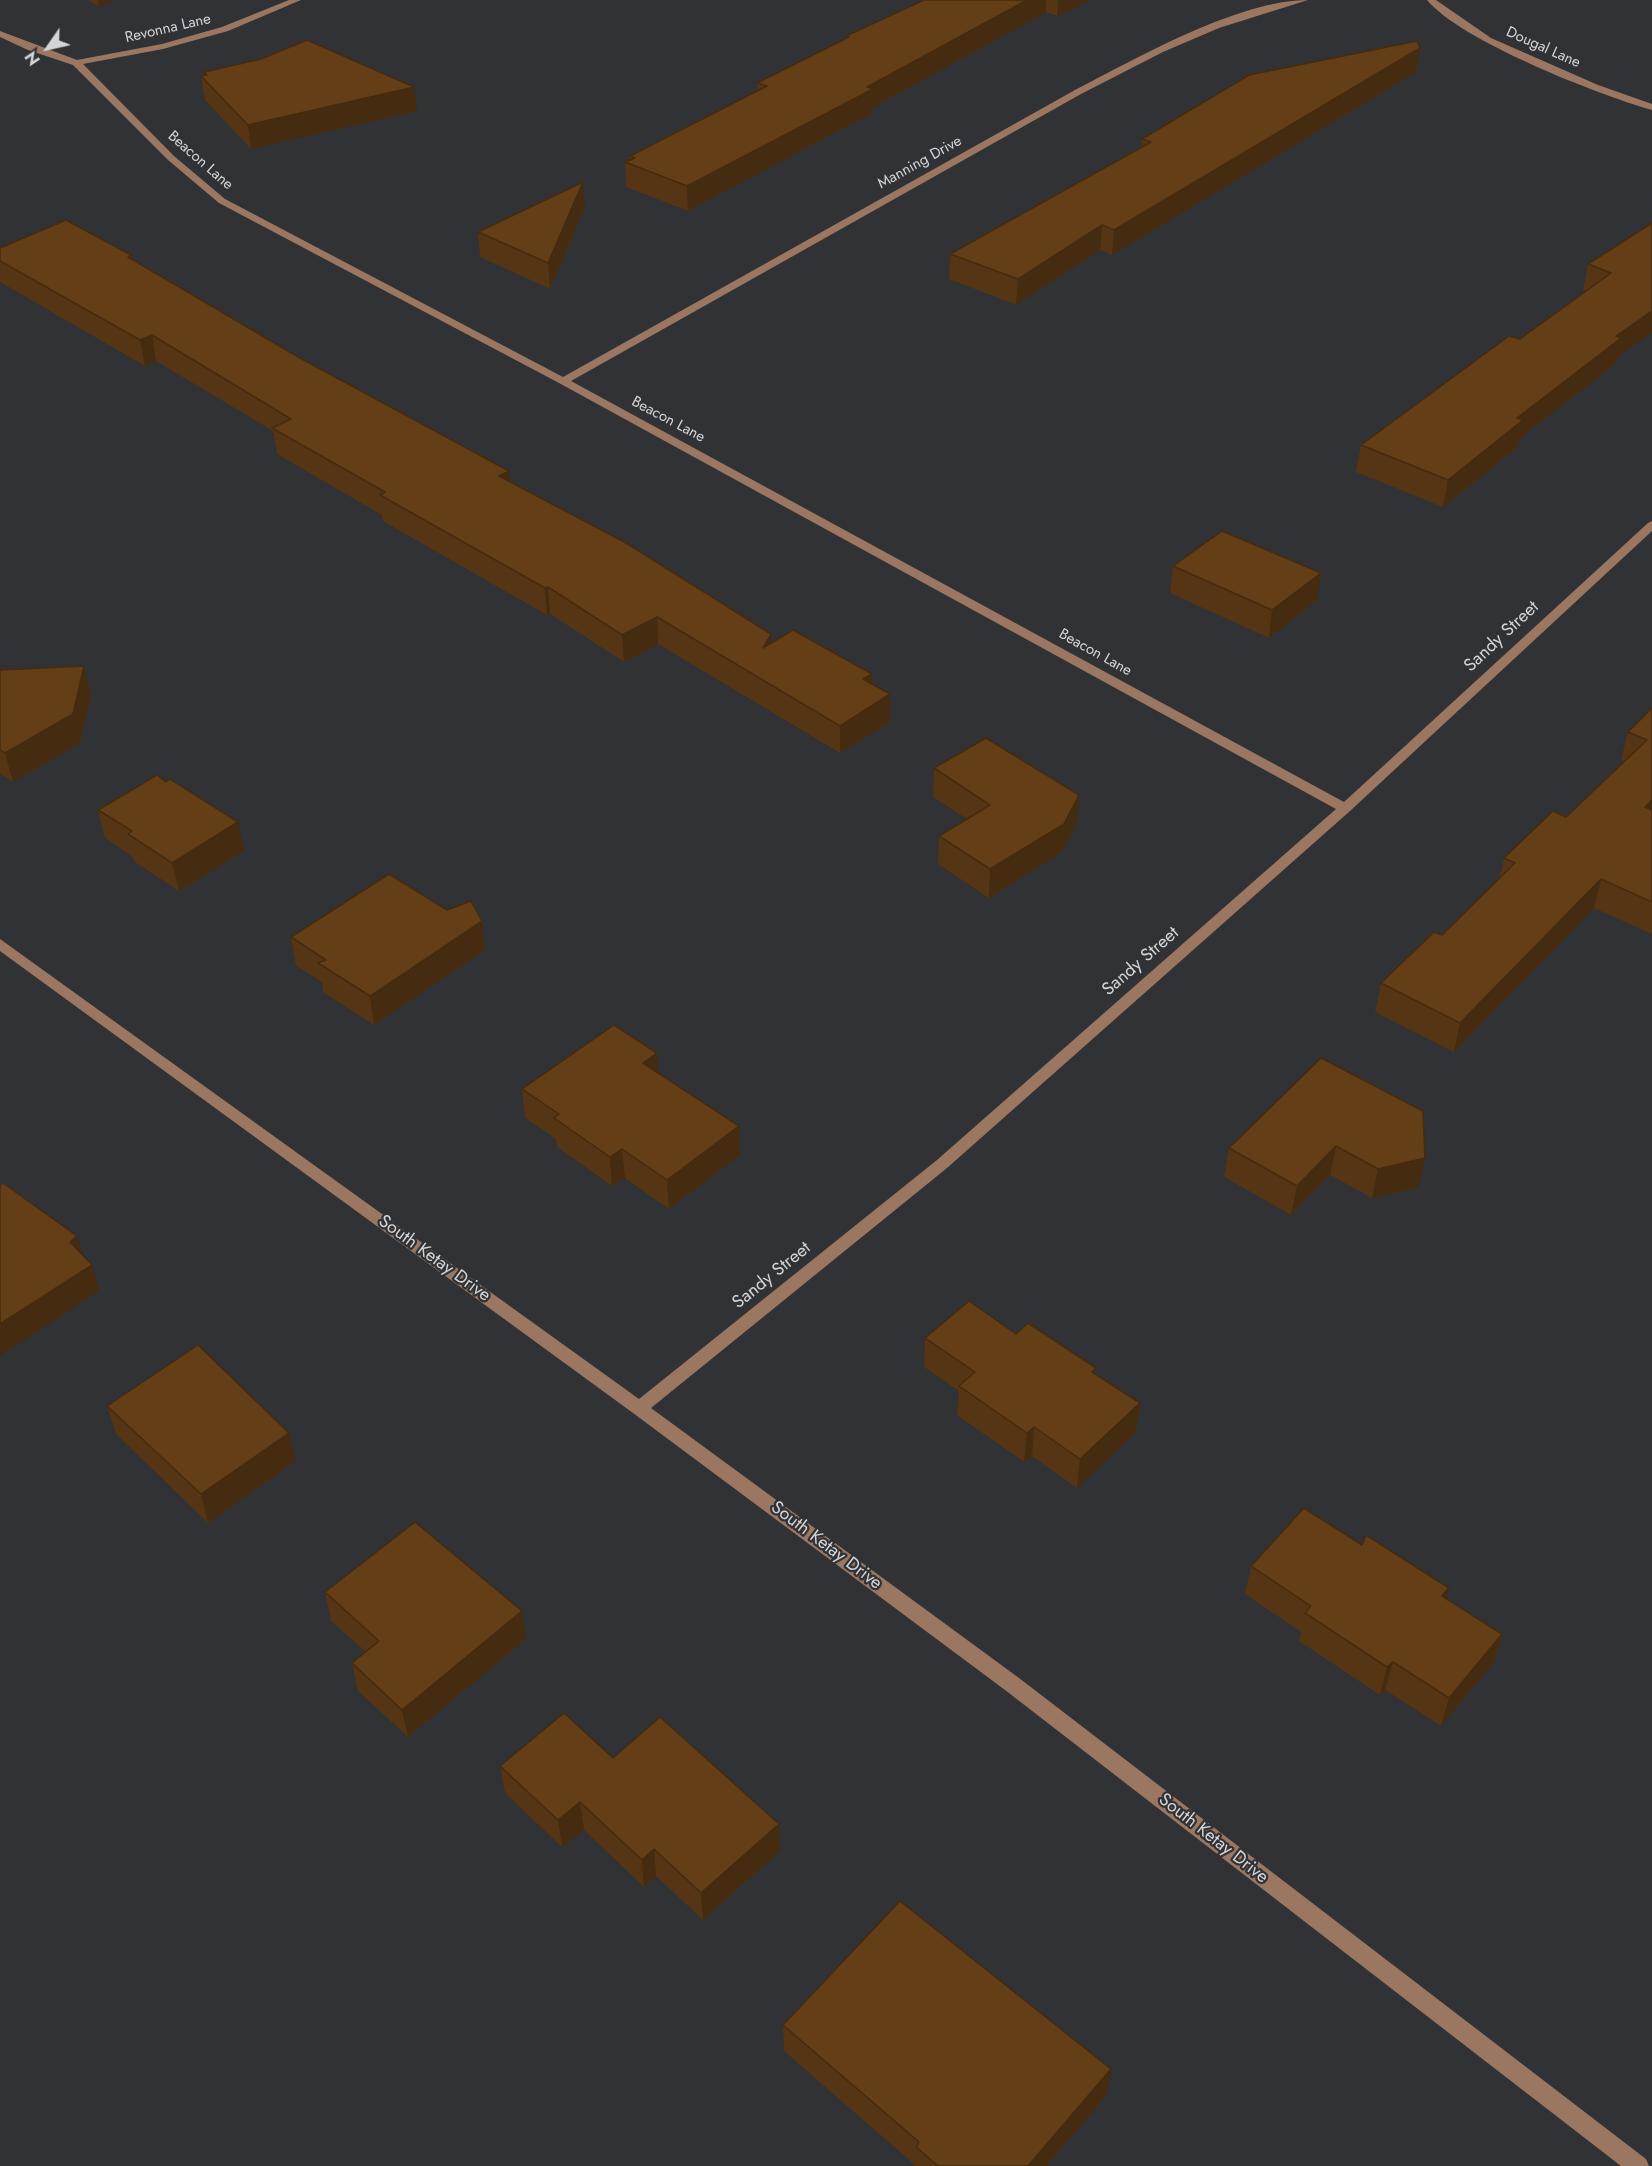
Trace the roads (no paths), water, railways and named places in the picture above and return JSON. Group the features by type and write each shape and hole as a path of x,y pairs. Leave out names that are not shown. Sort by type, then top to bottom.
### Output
{"street":[{"name":"Revonna Lane","path":"76,63 163,46 225,29 297,0"},
{"name":"Manning Drive","path":"563,381 1078,92 1161,50 1228,20 1304,0"},
{"name":"Dougal Lane","path":"1431,0 1488,40 1595,87 1652,108"},
{"name":"Beacon Lane","path":"0,34 31,48 76,63 171,158 222,201 563,381 1345,808"},
{"name":"Sandy Street","path":"639,1408 942,1164 1345,808 1652,525"},
{"name":"South Ketay Drive","path":"0,944 639,1408 1012,1684 1638,2166"}]}
